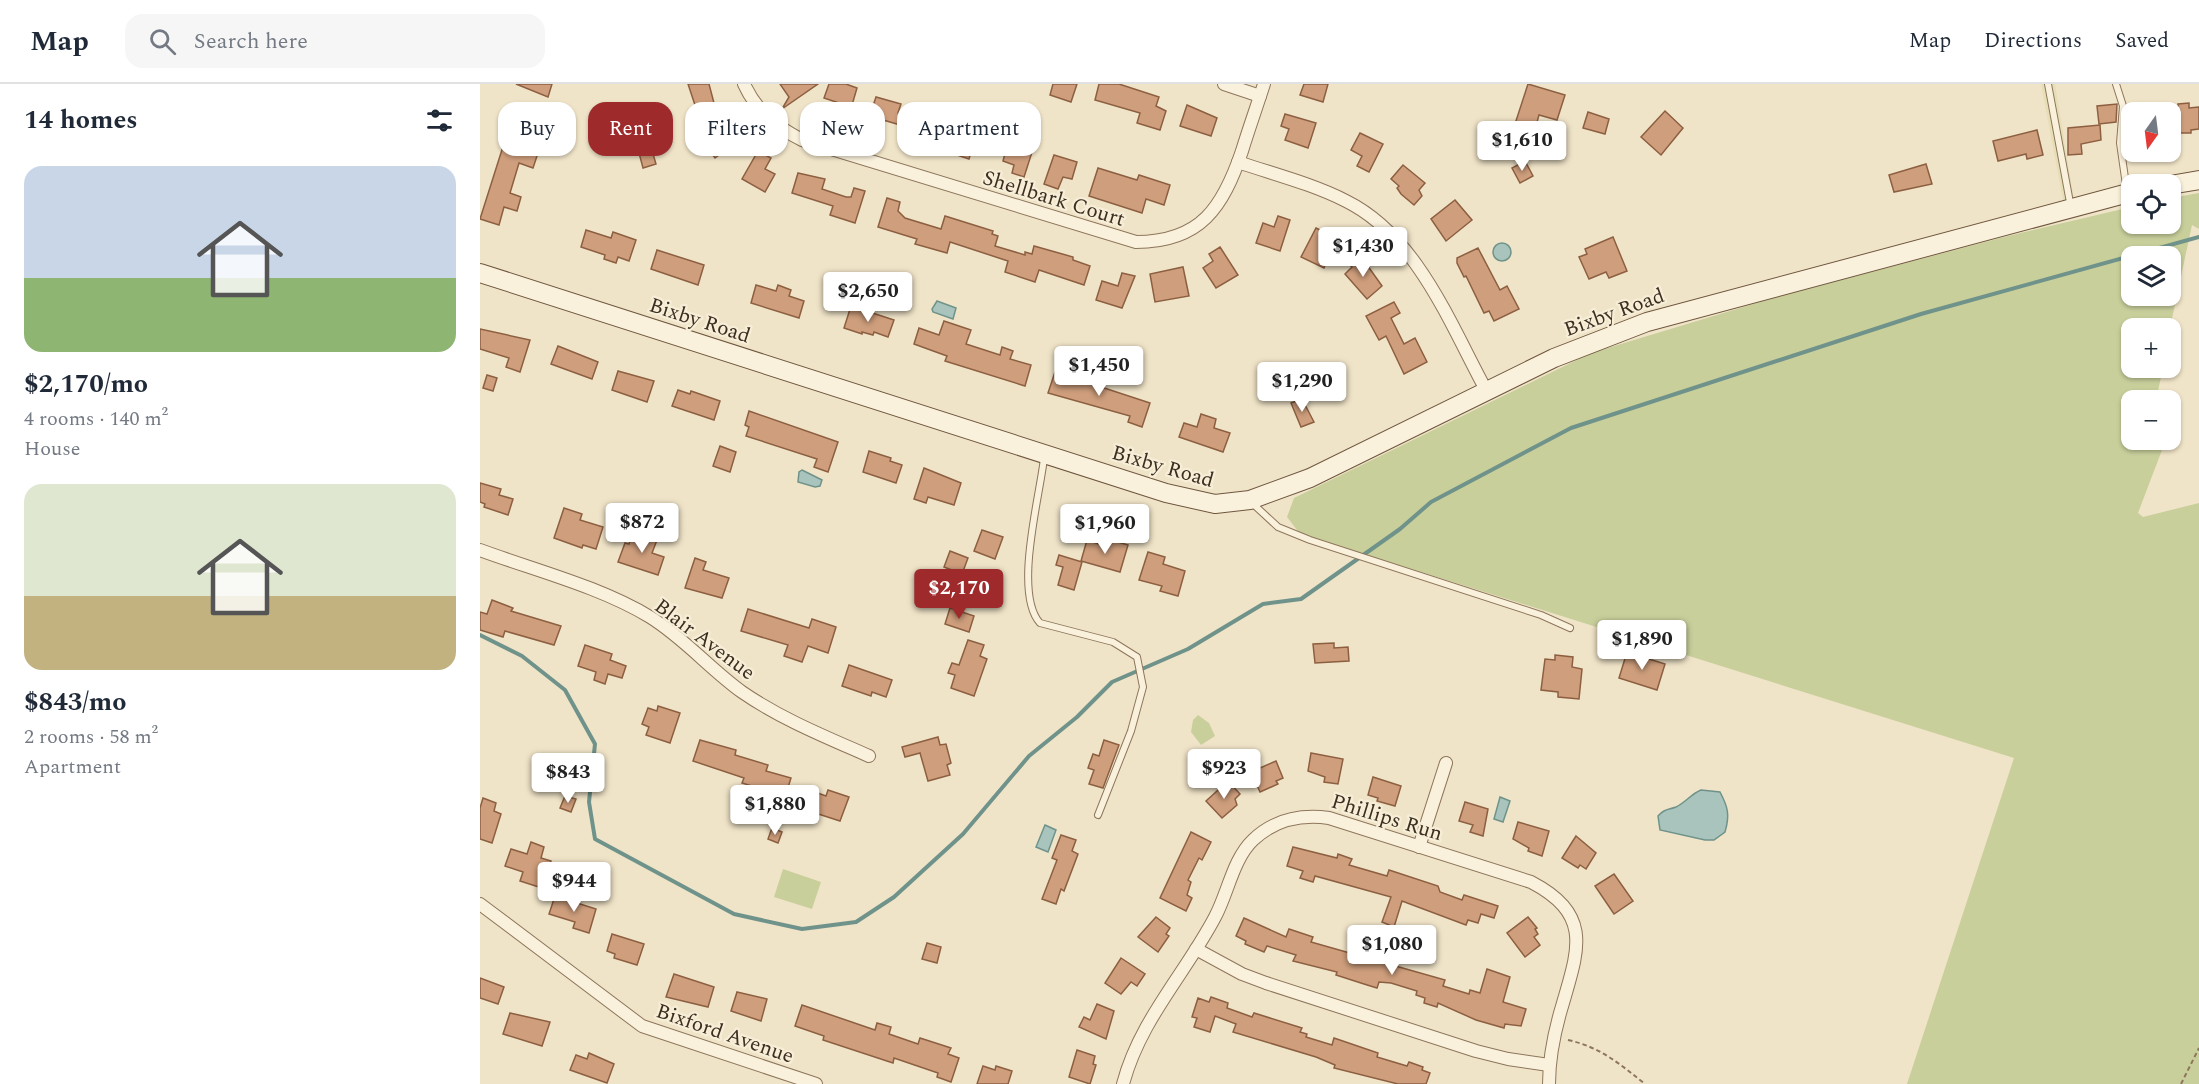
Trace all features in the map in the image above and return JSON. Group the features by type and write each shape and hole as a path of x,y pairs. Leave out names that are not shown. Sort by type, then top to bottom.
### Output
{"street":[{"name":"Shellbark Court","path":"744,84 761,114 802,140 1125,240 1157,241 1179,236 1193,228 1207,218 1222,199 1238,162 1262,90"},
{"path":"1224,84 1262,90"},
{"path":"1238,162 1346,200 1383,224 1411,257 1486,390"},
{"path":"2181,183 2199,180"},
{"name":"Bixby Road","path":"480,273 1045,454 1205,503 1226,505 1250,500 1310,478 1486,390 1575,349 1647,321 2121,195"},
{"name":"Blair Avenue","path":"480,549 606,596 649,617 762,705 869,756"},
{"path":"1419,847 1446,763"},
{"name":"Phillips Run","path":"1124,1084 1140,1036 1215,918 1248,845 1276,824 1301,816 1320,817 1419,847 1531,882 1545,890 1565,908 1572,921 1577,941 1576,957 1554,1037"},
{"name":"Bixford Avenue","path":"480,904 642,1026 816,1084"},
{"path":"1196,949 1242,974 1266,983 1476,1051 1508,1059 1549,1065"},
{"path":"1549,1084 1549,1065 1554,1037"}],"lane":[{"path":"2048,84 2071,208"},
{"path":"2116,84 2123,106 2120,143 2126,174"},
{"path":"1045,454 1032,524 1029,563 1033,615 1040,624 1113,642 1137,657 1142,679 1143,687 1131,730 1098,815"},
{"path":"1250,500 1278,526 1350,554 1541,615 1570,628"}],"path":[{"path":"1554,1037 1596,1048 1645,1084"},
{"path":"2181,1084 2199,1048"}],"shaded area":[{"path":"2041,84 2055,84 2074,200 2064,205"}],"green space":[{"path":"2199,193 2199,229 2192,225 2181,276 2181,246 2121,246 2121,306 2175,306 2172,318 2121,318 2121,378 2161,378 2158,390 2121,390 2121,450 2162,450 2138,513 2143,517 2199,503 2199,1084 1907,1084 2014,758 1300,534 1287,517 1294,498 1591,353 1773,298 2008,236 2121,209 2121,234 2181,234 2181,196"},
{"path":"1198,715 1209,723 1215,736 1201,745 1191,732 1193,720"},
{"path":"783,869 821,882 812,909 774,897"}],"water":[{"path":"1502,243 1508,246 1511,252 1508,258 1502,261 1496,258 1493,252 1496,246"},
{"path":"937,301 956,308 953,319 933,312 932,309"},
{"path":"802,470 822,480 820,486 815,487 798,482 799,472"},
{"path":"1701,790 1720,792 1727,811 1725,832 1714,840 1705,840 1660,830 1658,816 1660,814 1676,807"},
{"path":"1500,797 1510,801 1503,822 1494,819"},
{"path":"1045,825 1056,830 1048,852 1036,847"}],"building":[{"path":"516,84 552,84 548,97"},
{"path":"688,84 709,84 714,102 694,102"},
{"path":"780,84 818,84 788,105 786,102 789,97"},
{"path":"829,84 846,84 857,88 853,102 836,102 824,98"},
{"path":"1053,84 1077,84 1071,102 1050,95"},
{"path":"1099,84 1119,84 1159,97 1156,106 1166,111 1160,130 1137,123 1140,113 1095,100"},
{"path":"1304,84 1328,84 1323,102 1300,95"},
{"path":"1528,84 1565,95 1557,120 1539,115 1534,133 1514,127"},
{"path":"876,97 897,103 897,124 885,121 885,102 874,102"},
{"path":"2189,103 2189,108 2199,107 2199,129 2191,130 2191,133 2181,133 2181,104"},
{"path":"2117,104 2116,122 2099,124 2097,106"},
{"path":"1187,105 1217,118 1211,136 1180,126"},
{"path":"1665,111 1683,128 1661,155 1641,137"},
{"path":"1588,112 1609,119 1605,134 1583,128"},
{"path":"1285,114 1316,123 1308,148 1285,140 1289,129 1281,126"},
{"path":"2100,125 2101,140 2081,144 2082,154 2068,155 2068,128"},
{"path":"2037,130 2043,155 2027,159 2026,154 1998,161 1993,141"},
{"path":"1360,133 1383,144 1369,172 1357,166 1362,156 1351,150"},
{"path":"1054,155 1077,162 1072,179 1063,177 1058,189 1044,184"},
{"path":"500,156 537,156 533,168 519,163 510,193 521,197 517,211 504,207 499,225 480,219"},
{"path":"640,156 654,156 656,164 643,168"},
{"path":"755,156 771,158 765,169 775,174 765,192 742,179"},
{"path":"1004,156 1031,156 1024,177 1012,173 1014,165 1003,161"},
{"path":"1525,161 1533,176 1520,183 1512,168"},
{"path":"1926,164 1932,184 1894,192 1889,175"},
{"path":"1403,165 1425,183 1419,190 1422,196 1414,205 1401,194 1397,188 1399,186 1391,179"},
{"path":"1098,168 1137,180 1139,175 1170,185 1164,205 1146,199 1142,213 1089,196"},
{"path":"798,173 825,179 822,189 846,197 851,197 854,188 865,191 855,223 830,215 833,206 792,193"},
{"path":"887,198 900,202 898,211 905,218 941,229 945,216 993,231 992,234 998,236 995,246 1025,255 1025,252 1032,254 1034,246 1073,257 1073,260 1090,266 1084,285 1039,270 1035,282 1005,272 1008,261 950,242 947,253 915,244 917,239 878,227"},
{"path":"1455,200 1472,220 1446,241 1431,219"},
{"path":"1278,216 1290,220 1280,251 1256,243 1263,223 1274,227"},
{"path":"1316,228 1328,234 1324,242 1332,246 1324,268 1301,257"},
{"path":"586,230 611,238 613,232 636,240 629,261 618,257 616,263 604,259 605,255 581,247"},
{"path":"1613,237 1627,271 1609,278 1606,272 1589,279 1579,257 1587,254 1585,249"},
{"path":"1220,247 1238,275 1216,288 1203,268 1213,261 1209,254"},
{"path":"1478,248 1500,290 1507,286 1519,309 1494,321 1489,311 1484,313 1457,263 1457,258"},
{"path":"657,250 704,265 698,285 651,269"},
{"path":"1360,255 1382,286 1367,299 1345,274 1352,267 1349,264"},
{"path":"1183,267 1189,296 1155,302 1150,274"},
{"path":"1122,273 1135,276 1122,308 1096,300 1102,281 1118,286"},
{"path":"756,285 776,291 778,285 791,290 789,296 804,301 799,318 751,303"},
{"path":"1394,302 1400,313 1391,318 1404,344 1415,338 1427,362 1404,374 1386,336 1379,340 1366,316"},
{"path":"851,306 894,320 888,337 874,332 873,335 862,332 862,334 844,328"},
{"path":"944,321 971,330 966,344 1000,355 1002,347 1013,351 1010,359 1031,365 1025,386 945,361 947,356 914,344 919,328 939,335"},
{"path":"480,329 530,340 520,372 506,367 509,358 480,349"},
{"path":"558,346 598,362 592,379 551,364"},
{"path":"618,371 654,381 647,402 612,390"},
{"path":"1067,371 1090,379 1089,383 1150,403 1142,427 1128,422 1130,416 1048,393 1055,372 1066,376"},
{"path":"487,375 497,378 493,391 483,388"},
{"path":"678,390 690,394 691,391 720,401 714,420 672,406"},
{"path":"1302,399 1314,422 1301,427 1291,403"},
{"path":"749,411 838,442 828,472 814,467 817,459 746,436 749,427 745,425"},
{"path":"1201,414 1216,419 1214,428 1230,433 1223,452 1179,437 1184,423 1197,427"},
{"path":"720,446 736,452 730,472 713,466"},
{"path":"869,451 891,458 890,461 902,465 896,483 863,472"},
{"path":"924,468 961,483 954,505 928,497 926,503 914,499"},
{"path":"480,483 501,489 499,495 513,499 508,515 484,507 485,504 480,502"},
{"path":"564,508 582,514 580,520 603,527 596,549 583,545 582,548 554,538"},
{"path":"982,530 1003,537 995,559 974,551"},
{"path":"633,532 657,540 652,553 664,557 658,575 618,562 625,543 629,544"},
{"path":"1087,540 1108,547 1111,540 1128,545 1120,572 1081,561"},
{"path":"950,551 968,558 962,574 944,567"},
{"path":"1148,552 1165,557 1163,564 1185,571 1178,596 1160,591 1162,586 1139,580"},
{"path":"1059,555 1082,562 1074,590 1058,585 1063,567 1056,565"},
{"path":"695,558 706,562 703,570 729,578 722,598 685,588"},
{"path":"492,600 513,608 511,611 561,626 554,645 505,631 503,637 480,630 480,612 487,614"},
{"path":"950,608 974,616 969,632 945,624"},
{"path":"748,609 809,628 812,619 836,627 828,653 808,646 802,662 784,656 788,645 741,631"},
{"path":"968,640 984,645 980,656 987,659 974,696 951,688 955,675 948,673 952,663 959,665"},
{"path":"1334,643 1334,648 1348,647 1349,661 1315,663 1313,644"},
{"path":"585,645 612,654 610,660 626,666 622,678 608,674 605,684 594,680 596,672 578,666"},
{"path":"1627,652 1665,664 1657,690 1619,678"},
{"path":"1555,655 1573,657 1572,667 1582,669 1579,699 1558,697 1558,692 1541,690 1545,659 1555,660"},
{"path":"849,665 892,680 886,697 872,692 871,696 842,686"},
{"path":"658,706 680,713 670,743 646,735 649,727 642,724 648,708 657,711"},
{"path":"938,737 940,745 946,744 951,763 947,765 950,775 928,781 920,753 905,757 902,747"},
{"path":"700,740 736,750 735,755 768,765 766,771 791,778 785,797 778,795 774,807 751,799 755,787 742,783 744,778 693,761"},
{"path":"1104,740 1119,745 1103,788 1089,784 1094,770 1088,768 1093,754 1099,756"},
{"path":"1311,753 1343,759 1338,784 1324,782 1325,777 1308,771"},
{"path":"1276,761 1283,778 1276,781 1278,784 1260,792 1251,772"},
{"path":"1373,777 1401,786 1395,806 1377,801 1378,798 1368,795"},
{"path":"1228,781 1240,794 1235,799 1237,805 1222,818 1206,801"},
{"path":"828,790 849,797 840,821 809,811 815,792 826,796"},
{"path":"565,796 576,799 571,812 560,808"},
{"path":"483,798 496,803 494,811 501,814 492,843 480,839 480,808"},
{"path":"1465,802 1488,809 1483,836 1470,832 1473,825 1459,821"},
{"path":"1518,822 1549,831 1542,856 1528,851 1529,848 1513,839"},
{"path":"772,828 782,832 778,843 768,839"},
{"path":"1191,832 1211,842 1202,860 1199,858 1188,880 1191,882 1187,895 1192,898 1186,911 1160,898"},
{"path":"1061,835 1076,840 1072,851 1078,854 1064,891 1061,889 1056,904 1042,899 1057,860 1052,858"},
{"path":"1576,836 1596,853 1586,869 1580,865 1578,868 1562,858"},
{"path":"531,842 544,847 541,858 551,861 542,888 520,881 523,872 505,866 511,849 527,854"},
{"path":"1293,847 1337,858 1338,854 1352,859 1349,865 1387,876 1389,870 1438,886 1440,892 1462,900 1464,895 1498,906 1494,918 1481,914 1478,923 1468,920 1466,925 1402,901 1394,927 1382,922 1391,897 1315,876 1313,882 1300,878 1303,871 1287,866"},
{"path":"1614,874 1633,901 1614,914 1595,886"},
{"path":"555,896 596,909 589,933 573,928 575,922 549,914"},
{"path":"1156,917 1170,928 1166,934 1169,936 1158,952 1138,937"},
{"path":"1528,917 1537,928 1535,929 1538,934 1534,937 1540,945 1525,957 1507,933"},
{"path":"1244,918 1286,937 1289,929 1313,937 1311,942 1445,980 1443,986 1469,994 1470,990 1480,993 1487,969 1510,977 1503,1002 1526,1009 1521,1026 1505,1024 1504,1028 1476,1020 1438,1003 1437,1007 1424,1003 1425,998 1416,995 1417,991 1379,982 1377,988 1336,975 1337,972 1293,961 1296,955 1267,946 1264,952 1245,944 1246,941 1236,936"},
{"path":"612,934 644,944 637,965 614,958 615,954 607,951"},
{"path":"927,943 941,947 937,963 922,959"},
{"path":"1121,958 1145,974 1137,986 1131,982 1121,994 1105,983"},
{"path":"674,974 714,987 708,1007 666,997"},
{"path":"480,978 504,987 498,1004 480,998"},
{"path":"737,992 767,999 761,1021 731,1011"},
{"path":"1211,997 1228,1003 1227,1008 1252,1017 1254,1013 1302,1028 1300,1032 1307,1034 1306,1037 1332,1045 1334,1038 1378,1053 1377,1057 1407,1066 1409,1062 1423,1067 1422,1070 1430,1073 1426,1084 1398,1084 1334,1068 1335,1065 1316,1057 1233,1032 1236,1024 1215,1016 1210,1032 1194,1027 1197,1018 1192,1017 1198,998 1209,1002"},
{"path":"1097,1004 1114,1011 1106,1039 1079,1027 1084,1017 1090,1020"},
{"path":"802,1005 875,1030 877,1023 891,1027 889,1034 918,1044 920,1038 951,1048 948,1054 959,1058 951,1082 937,1077 938,1073 894,1058 893,1063 823,1040 824,1036 795,1026"},
{"path":"510,1013 550,1022 542,1046 503,1034"},
{"path":"1077,1050 1095,1056 1093,1064 1096,1065 1090,1084 1069,1077"},
{"path":"589,1053 614,1064 607,1083 570,1070 576,1055 587,1059"},
{"path":"983,1066 995,1070 996,1066 1012,1071 1008,1084 977,1084"}],"waterway":[{"path":"480,635 522,656 565,690 595,744 589,802 595,839 734,914 802,929 856,922 894,897 963,834 1029,756 1077,717 1112,682 1188,649 1263,604 1301,599 1400,529 1431,502 1571,428 1921,314 2199,237"}]}
